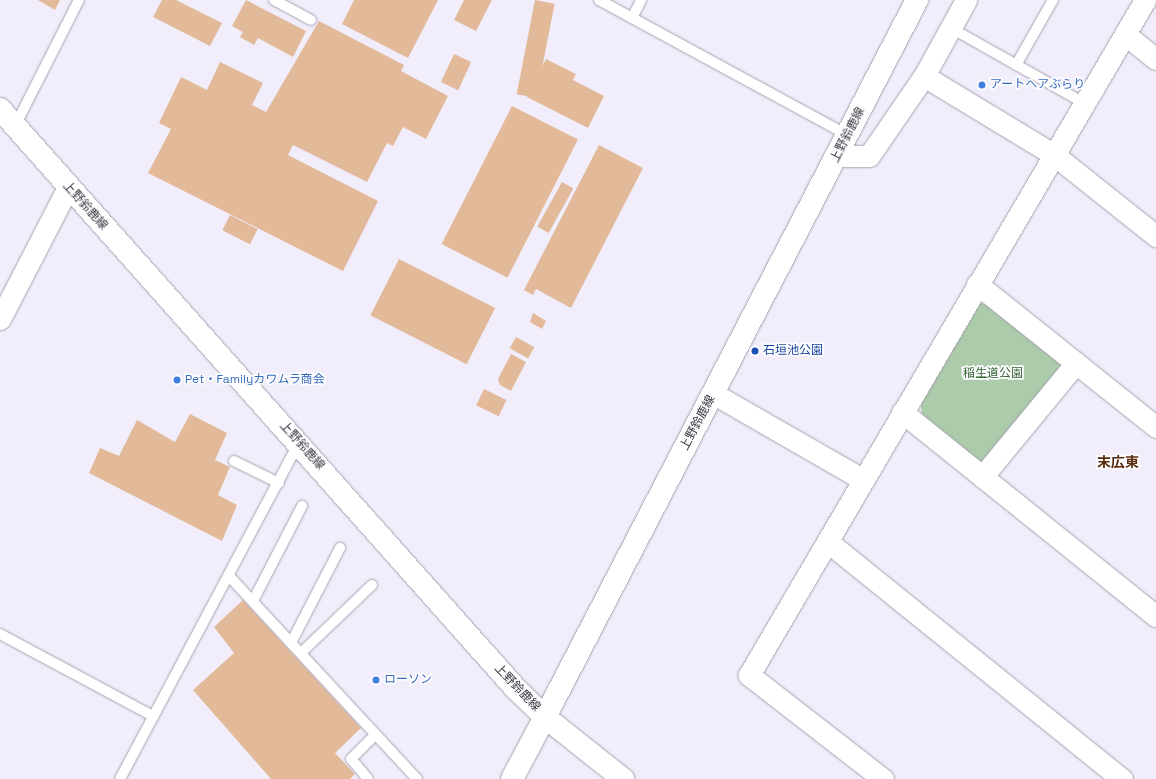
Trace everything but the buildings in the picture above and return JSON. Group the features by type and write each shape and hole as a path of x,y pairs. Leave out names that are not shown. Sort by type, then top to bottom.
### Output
{"main road":[{"name":"上野鈴鹿線","path":"0,109 68,188 299,443 516,689 545,717 714,394 917,0"},
{"path":"512,779 545,717 623,779"}],"street":[{"path":"837,156 869,156 924,76 966,0"},
{"path":"883,779 749,675 828,542 862,480 1053,154 1126,35 1145,0"},
{"path":"1126,35 1156,59"},
{"path":"924,76 1053,154 1156,236"},
{"path":"0,318 68,188"},
{"path":"977,284 1156,427"},
{"path":"982,477 1076,363"},
{"path":"714,394 862,480"},
{"path":"902,412 1156,616"},
{"path":"828,542 1122,779"}],"lane":[{"path":"15,126 79,0"},
{"path":"274,0 311,20"},
{"path":"599,0 848,134"},
{"path":"632,18 641,0"},
{"path":"1016,65 1053,0"},
{"path":"951,28 1084,103"},
{"path":"120,779 299,443"},
{"path":"234,461 279,483"},
{"path":"254,599 302,506"},
{"path":"292,642 340,548"},
{"path":"229,576 254,599 417,779"},
{"path":"302,652 372,585"},
{"path":"0,634 153,716"},
{"path":"368,779 351,759 376,734"}],"green space":[{"name":"稲生道公園","path":"988,303 1065,366 983,465 922,417 920,399 975,304"}],"place":[{"name":"アートヘアぶらり","path":"982,85"},
{"name":"石垣池公園","path":"755,351"},
{"name":"Pet・Familyカワムラ商会","path":"177,380"},
{"name":"ローソン","path":"376,680"}],"district":[{"name":"末広東","path":"1118,462"}]}
